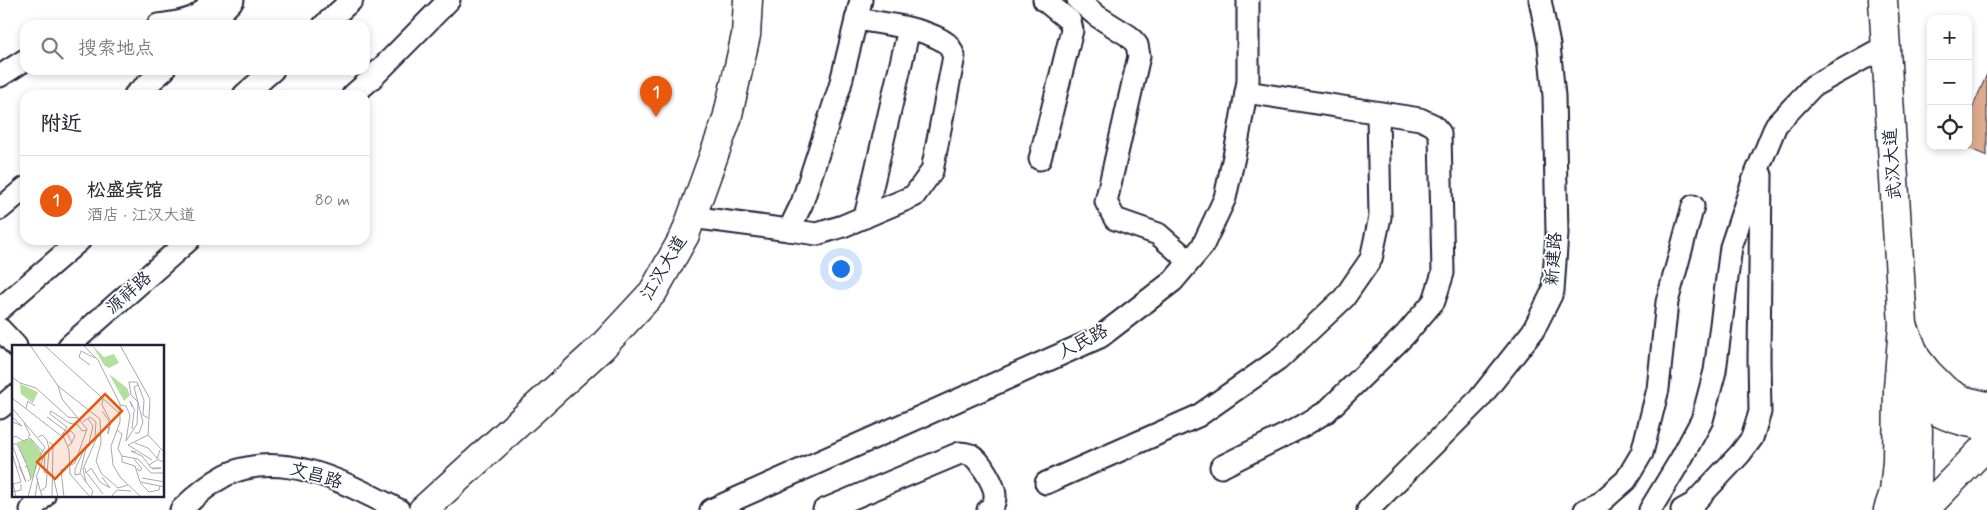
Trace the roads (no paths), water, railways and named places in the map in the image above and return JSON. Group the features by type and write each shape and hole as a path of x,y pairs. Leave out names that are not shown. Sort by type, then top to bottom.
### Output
{"main road":[{"name":"江汉大道","path":"423,510 602,347 653,292 684,235 727,119 746,35 748,0"},
{"name":"武汉大道","path":"1883,0 1903,326"},
{"path":"1903,326 1916,358 1945,390 1962,400 1987,406"},
{"path":"1903,326 1907,378 1916,394 1926,406 1939,413 1960,420 1987,426"},
{"path":"1888,510 1894,492 1897,461 1898,388 1903,326"},
{"path":"1903,326 1905,392 1918,430 1917,492 1913,510"},
{"path":"1924,510 1987,445"}],"street":[{"path":"186,20 192,19 207,7 210,0"},
{"path":"214,20 232,0"},
{"path":"330,20 352,0"},
{"path":"359,90 449,0"},
{"path":"1040,158 1072,30 1070,21 1044,0"},
{"path":"1078,0 1097,16 1130,36 1137,45 1139,56 1106,202 1115,219 1158,234 1189,262"},
{"name":"人民路","path":"711,510 1100,337 1173,281 1202,247 1225,198 1248,80 1248,0"},
{"name":"新建路","path":"1368,510 1479,399 1533,331 1553,291 1557,233 1554,96 1549,45 1540,0"},
{"path":"691,217 817,234 865,217 914,196 932,170 954,56 948,43 931,35 858,10 840,86 802,203 789,230"},
{"path":"865,217 909,29"},
{"path":"1650,510 1681,460 1702,420 1715,370 1731,247 1753,181 1776,125 1813,86 1886,46"},
{"path":"0,76 20,63"},
{"path":"141,90 158,75"},
{"path":"250,90 267,75"},
{"path":"1221,467 1299,428 1326,412 1406,335 1434,301 1443,273 1440,133 1433,125 1420,119 1246,92"},
{"path":"1046,483 1198,416 1278,360 1344,298 1371,260 1380,217 1378,114"},
{"path":"1682,510 1693,504 1740,454 1752,438 1760,412 1762,160"},
{"path":"0,209 20,192"},
{"path":"1586,510 1600,502 1626,480 1642,453 1658,389 1668,302 1693,206"},
{"path":"0,309 74,245"},
{"name":"源祥路","path":"70,345 183,245"},
{"path":"0,329 15,345"},
{"path":"0,408 12,398"},
{"path":"824,510 960,453 971,455 980,464 991,483 996,496 993,506 988,510"},
{"name":"文昌路","path":"180,510 209,486 226,475 248,468 271,465 302,469 355,488 399,510"},
{"path":"31,510 42,498"}],"place":[{"name":"松盛宾馆","path":"656,117"}]}
